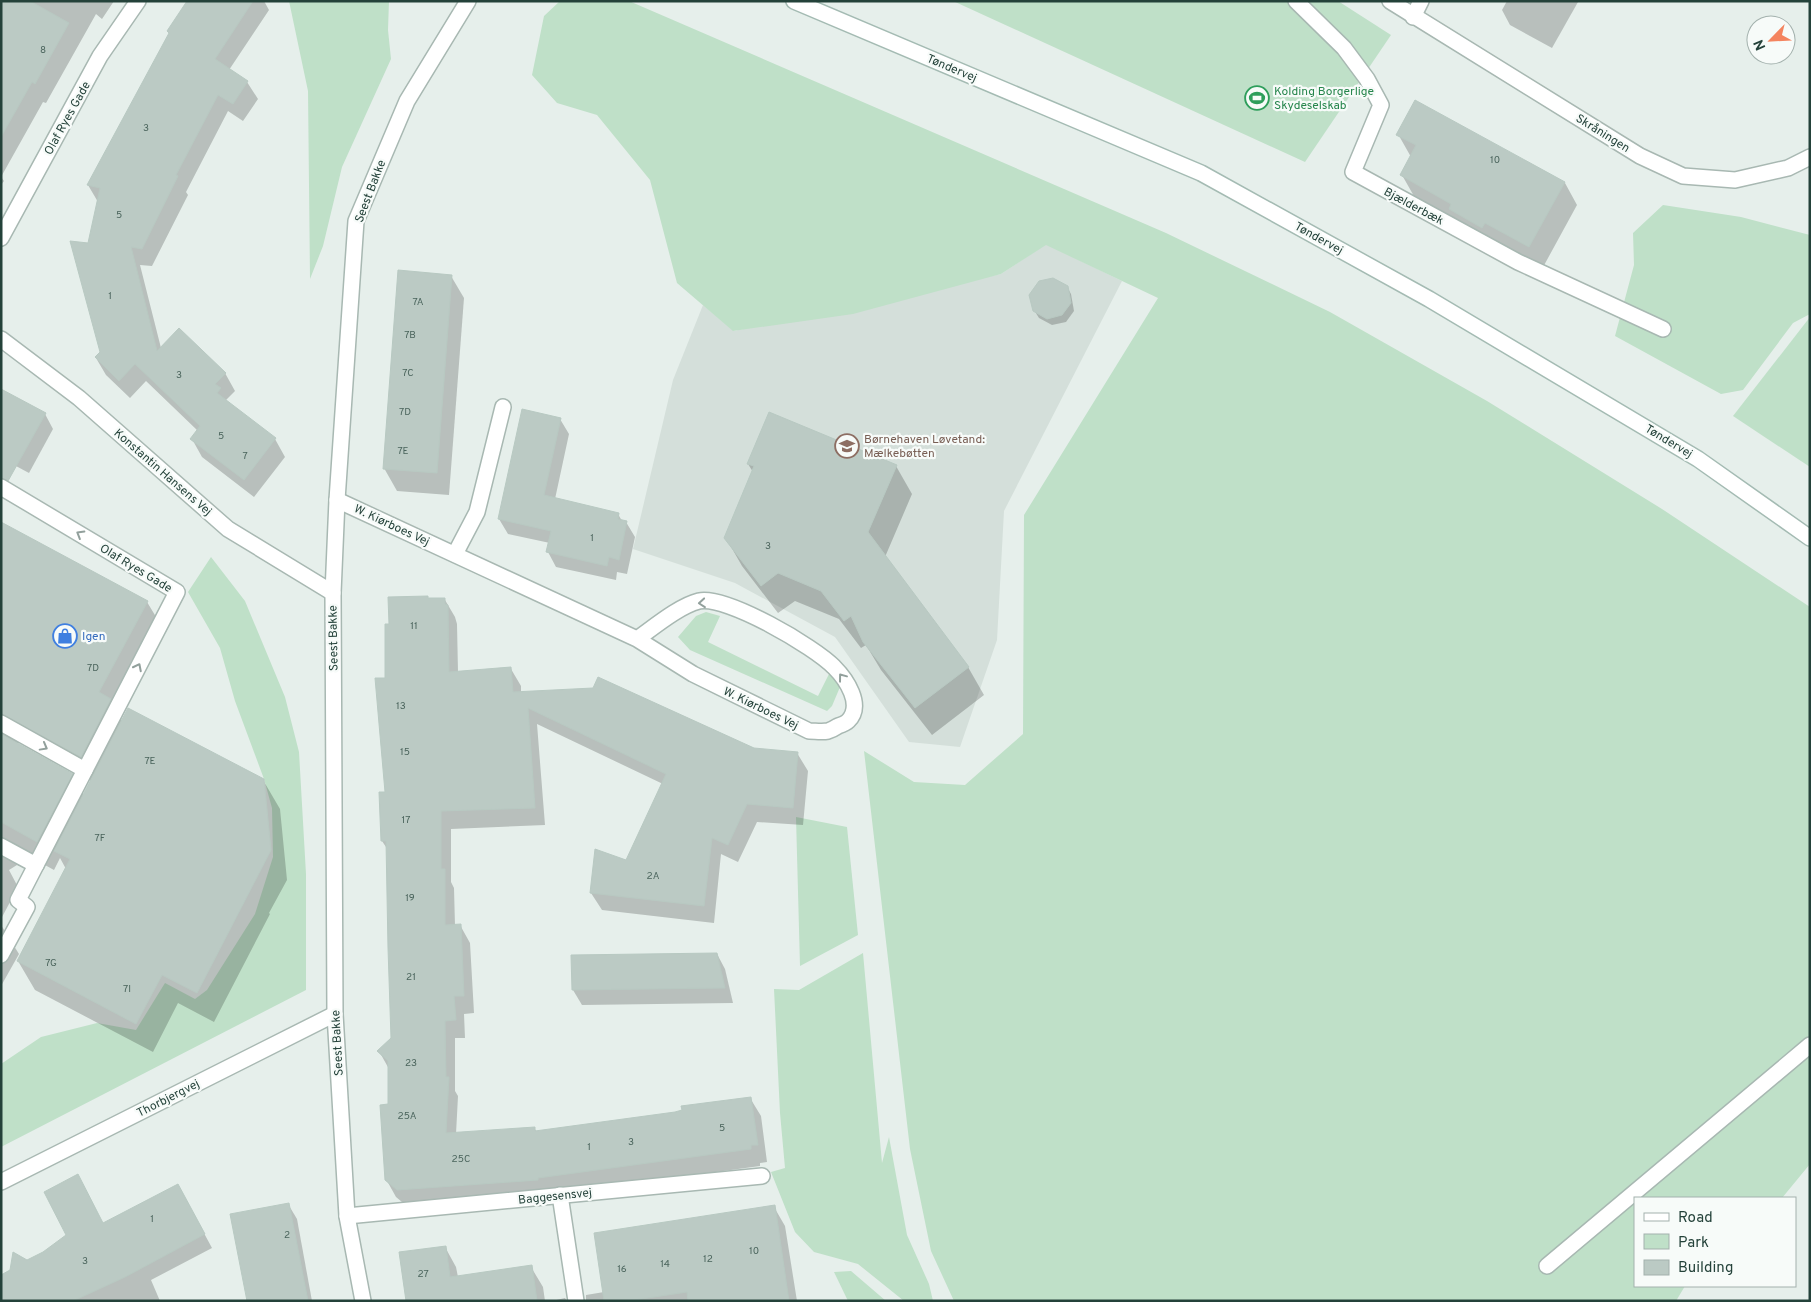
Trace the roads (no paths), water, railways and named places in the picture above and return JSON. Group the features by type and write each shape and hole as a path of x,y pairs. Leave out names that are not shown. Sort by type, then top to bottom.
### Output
{"street":[{"name":"Olaf Ryes Gade","path":"1,238 100,56 138,1"},
{"name":"Seest Bakke","path":"363,1301 347,1216 335,1014 333,594 337,500 356,221 407,101 468,1"},
{"name":"Tøndervej","path":"794,1 1201,173 1429,298 1698,459 1810,538"},
{"name":"Bjælderbæk","path":"1296,1 1344,48 1368,79 1381,105 1353,172 1518,262 1663,329"},
{"path":"1390,1 1413,16 1421,1"},
{"name":"Skråningen","path":"1413,16 1640,156 1683,176 1735,180 1788,168 1810,157"},
{"name":"Konstantin Hansens Vej","path":"1,339 79,398 228,529 333,594"},
{"path":"455,554 477,512 503,407"},
{"name":"Olaf Ryes Gade","path":"1,487 176,592 18,900 27,907 1,955"},
{"name":"W. Kiørboes Vej","path":"337,500 637,639 693,674 809,731 828,731 848,721 854,710 854,698 846,682 833,666 782,629 724,604 700,601 686,606 637,639"},
{"path":"1,723 85,770"},
{"path":"1,846 36,865"},
{"name":"Thorbjergvej","path":"1,1182 335,1014"},
{"path":"1547,1266 1810,1044"},
{"name":"Baggesensvej","path":"347,1216 762,1176"},
{"path":"560,1195 576,1301"}],"place":[{"name":"Kolding Borgerlige Skydeselskab","path":"1257,98"},
{"name":"Børnehaven Løvetand: Mælkebøtten","path":"847,446"},
{"name":"Igen","path":"65,636"}]}
